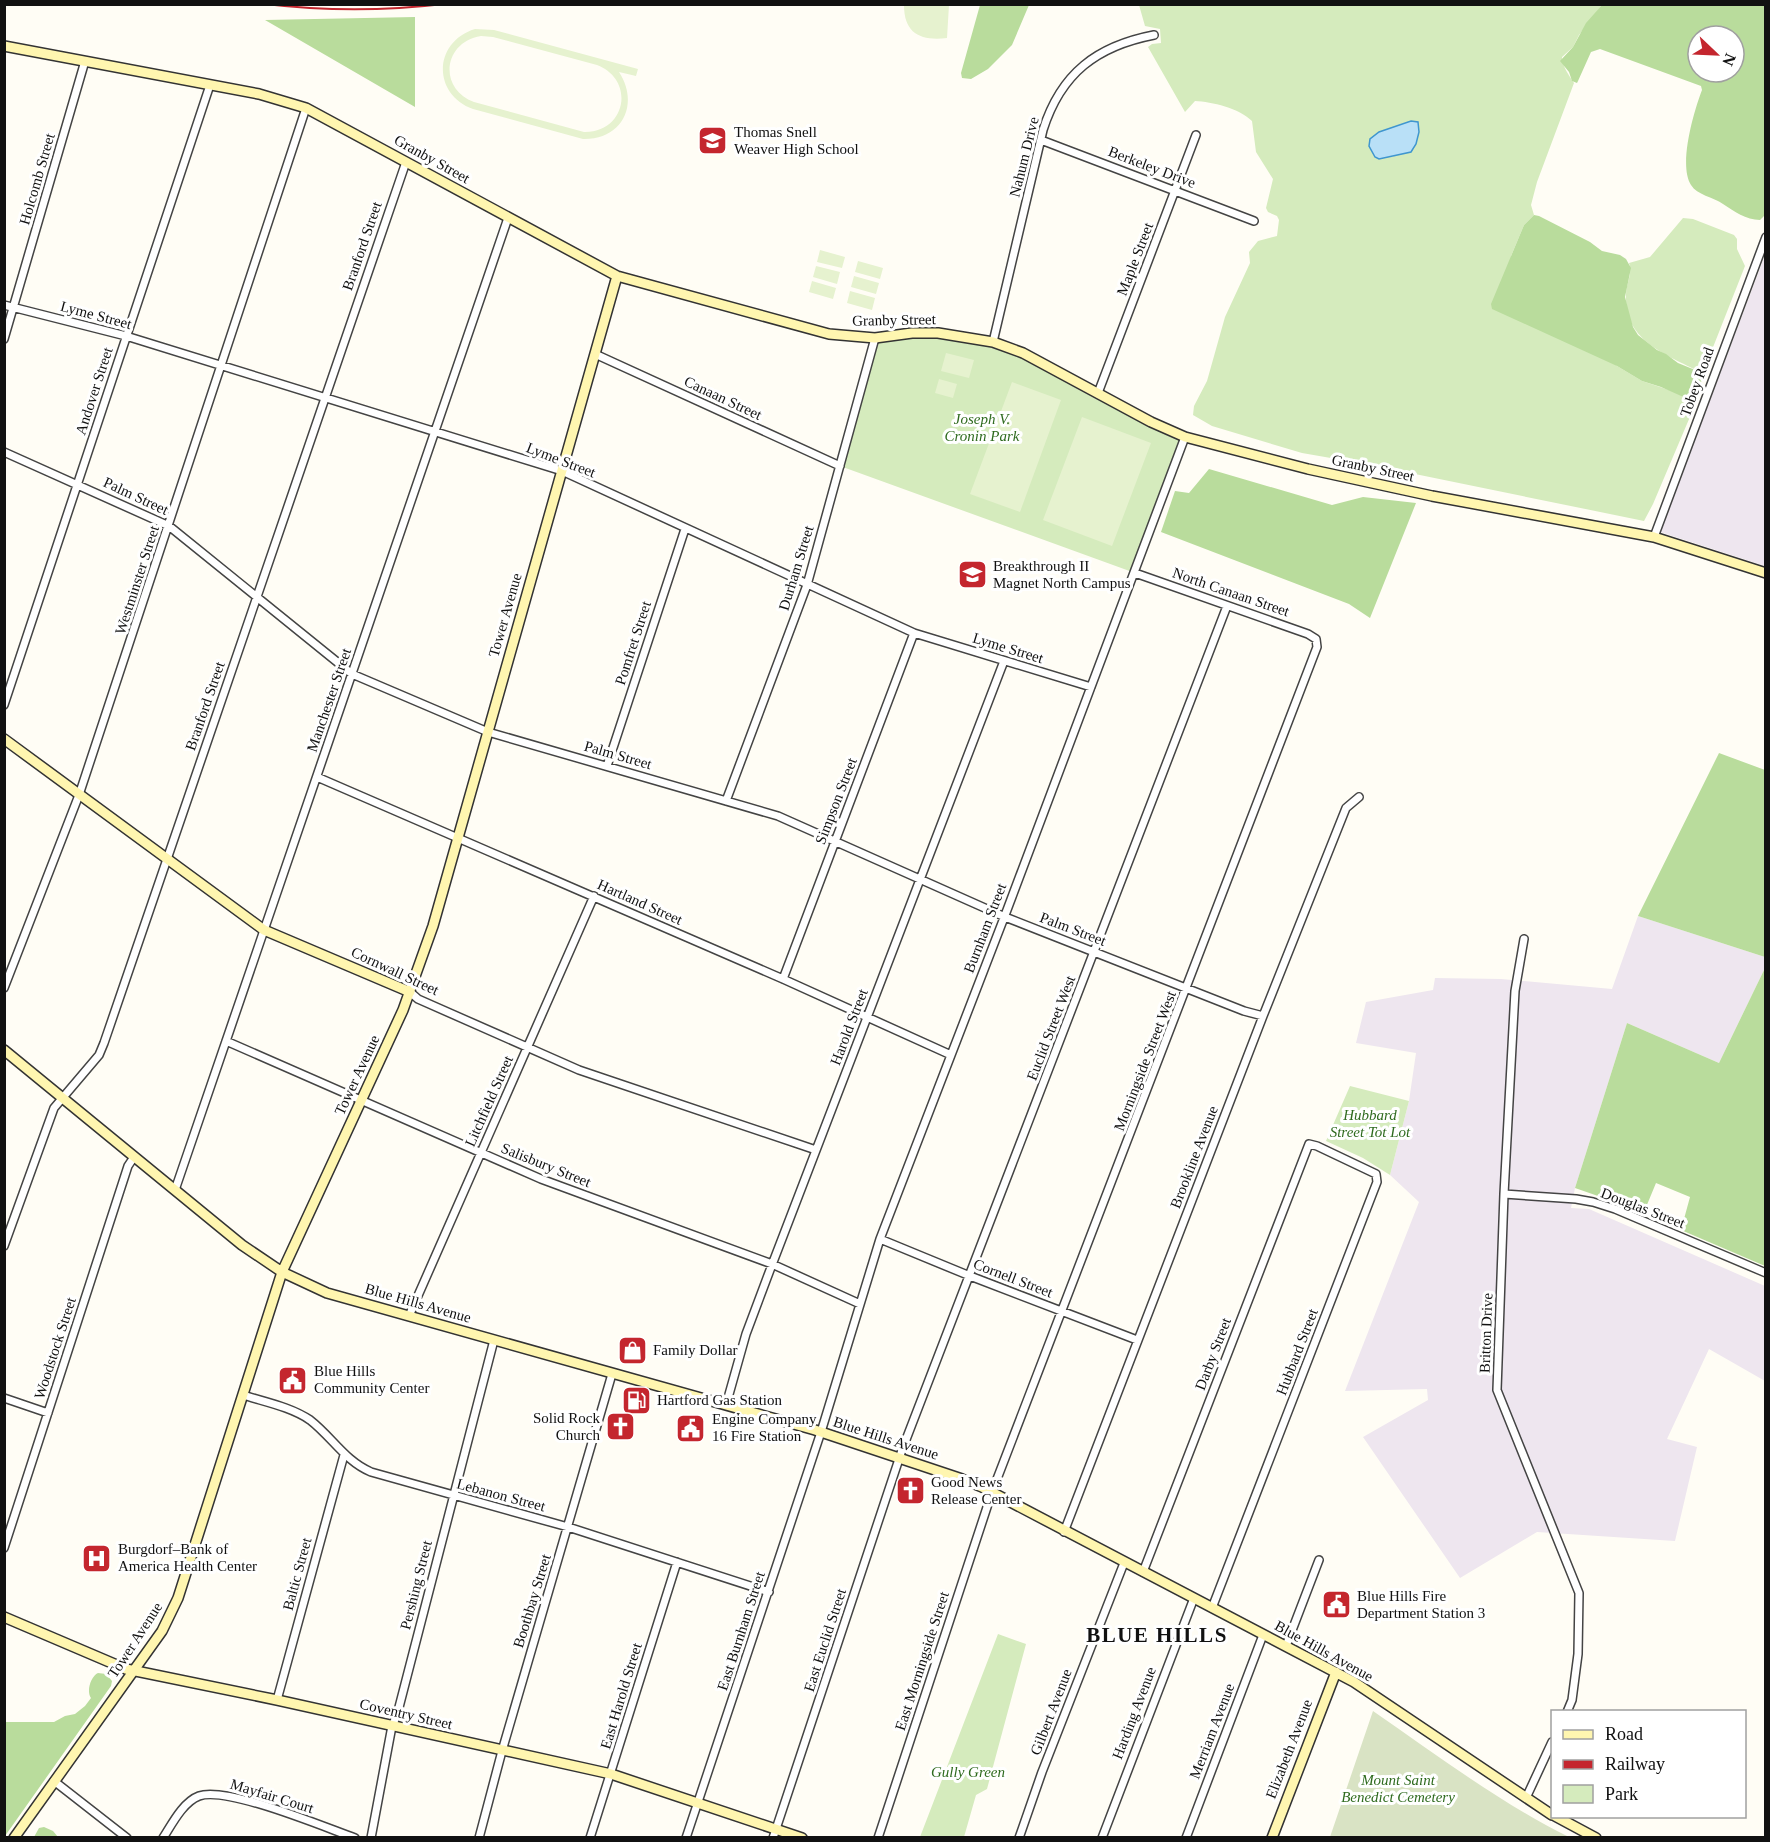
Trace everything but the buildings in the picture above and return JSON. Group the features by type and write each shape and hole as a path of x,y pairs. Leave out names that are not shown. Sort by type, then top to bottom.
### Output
{"main road":[{"name":"Granby Street","path":"4,46 259,94 306,108 617,276 829,334 875,338 912,333 938,333 993,342 1023,353 1151,422 1185,437 1308,469 1434,496 1654,537 1766,573"},
{"name":"Tower Avenue","path":"14,1838 162,1631 178,1598 282,1272 410,992 434,926 617,276"},
{"name":"Cornwall Street","path":"4,739 264,930 410,992"},
{"name":"Blue Hills Avenue","path":"4,1050 242,1245 282,1272 327,1293 821,1432 962,1479 992,1492 1335,1672 1369,1692 1551,1814"},
{"name":"Coventry Street","path":"4,1617 111,1664 134,1671 277,1700 611,1774 698,1803 774,1833 802,1838"},
{"name":"Elizabeth Avenue","path":"1272,1838 1335,1672"},
{"name":"Blue Hills Avenue","path":"1558,1818 1596,1838"}],"street":[{"name":"Nahum Drive","path":"993,342 1051,106 1076,71 1097,54 1125,41 1154,35"},
{"name":"Holcomb Street","path":"4,339 85,61"},
{"name":"Andover Street","path":"4,705 210,86"},
{"name":"Westminster Street","path":"4,988 79,795 306,108"},
{"name":"Maple Street","path":"1098,393 1196,135"},
{"name":"Berkeley Drive","path":"1041,140 1254,221"},
{"name":"Branford Street","path":"4,1246 54,1108 99,1054 104,1043 406,162"},
{"name":"Manchester Street","path":"175,1190 508,218"},
{"name":"Tobey Road","path":"1654,537 1766,237"},
{"name":"Lyme Street","path":"4,305 126,336 562,471 914,633 1091,687"},
{"name":"Durham Street","path":"726,801 807,585 875,338"},
{"name":"Canaan Street","path":"595,354 840,466"},
{"name":"Burnham Street","path":"821,1432 880,1239 1005,916 1185,437"},
{"name":"Palm Street","path":"4,452 169,526 352,674 488,732 778,816 1005,916 1244,1011 1263,1016"},
{"name":"Pomfret Street","path":"607,766 685,529"},
{"name":"North Canaan Street","path":"1135,573 1308,634 1316,639"},
{"name":"Euclid Street West","path":"900,1458 1227,606"},
{"name":"Simpson Street","path":"783,979 914,633"},
{"name":"Morningside Street West","path":"992,1492 1316,652 1318,644 1316,639"},
{"name":"Harold Street","path":"726,1405 746,1334 772,1264 1004,661"},
{"name":"Hartland Street","path":"317,777 594,896 951,1055"},
{"name":"Brookline Avenue","path":"1065,1532 1263,1016 1347,808 1359,797"},
{"name":"Litchfield Street","path":"409,1316 594,896"},
{"name":"Britton Drive","path":"1524,939 1515,991 1504,1194 1497,1390 1579,1593 1578,1654 1572,1700 1568,1710"},
{"name":"Cornwall Street","path":"410,992 418,999 579,1070 816,1150"},
{"name":"Salisbury Street","path":"226,1041 541,1179 772,1264 860,1304"},
{"name":"Darby Street","path":"1143,1572 1309,1144"},
{"name":"Hubbard Street","path":"1212,1608 1377,1182 1376,1174 1309,1144"},
{"name":"Woodstock Street","path":"4,1548 128,1166 134,1157"},
{"name":"Douglas Street","path":"1504,1194 1593,1202 1616,1209 1766,1273"},
{"name":"Cornell Street","path":"880,1239 1137,1340"},
{"name":"Pershing Street","path":"371,1838 392,1726 397,1716 494,1340"},
{"name":"Boothbay Street","path":"480,1838 502,1751 612,1374"},
{"name":"Lebanon Street","path":"243,1395 301,1415 315,1425 344,1455 371,1472 568,1527 768,1592"},
{"path":"4,1398 48,1413"},
{"name":"East Burnham Street","path":"686,1838 821,1432"},
{"name":"Baltic Street","path":"277,1700 344,1455"},
{"name":"East Euclid Street","path":"774,1833 900,1458"},
{"name":"East Morningside Street","path":"878,1838 992,1492"},
{"path":"1286,1646 1319,1560"},
{"name":"East Harold Street","path":"590,1838 677,1562"},
{"name":"Gilbert Avenue","path":"1019,1838 1124,1563"},
{"name":"Harding Avenue","path":"1102,1838 1194,1598"},
{"name":"Merriam Avenue","path":"1186,1838 1263,1635"},
{"path":"1526,1798 1551,1744"},
{"path":"54,1781 127,1838"},
{"name":"Mayfair Court","path":"163,1838 185,1807 200,1796 210,1794 236,1797 355,1838"}],"shaded area":[{"path":"1765,255 1765,566 1660,532"},
{"path":"1638,916 1765,957 1765,968 1719,1063 1627,1023 1575,1188 1571,1208 1589,1209 1765,1286 1765,1381 1709,1349 1667,1439 1697,1447 1675,1541 1537,1532 1460,1578 1363,1437 1428,1400 1427,1389 1345,1391 1419,1202 1390,1175 1409,1101 1416,1053 1356,1043 1366,1002 1433,990 1435,978 1501,979 1612,989"}],"green space":[{"path":"904,5 949,5 947,38 929,38 916,34 907,23"},
{"path":"980,5 1029,5 1012,45 988,69 971,79 962,78 961,73"},
{"path":"1139,5 1602,5 1579,35 1573,47 1562,57 1564,67 1574,83 1537,182 1531,205 1534,215 1524,225 1511,256 1617,366 1642,381 1694,397 1695,405 1644,521 1302,453 1212,426 1193,415 1194,406 1207,381 1225,317 1250,263 1249,252 1258,241 1277,236 1279,220 1266,208 1273,179 1256,152 1252,121 1233,109 1195,101 1185,112 1148,47 1161,43 1160,29 1145,26","holes":["1411,121 1419,132 1414,149 1391,157 1375,157 1399,126"]},
{"path":"1602,5 1765,5 1766,214 1760,220 1740,215 1697,191 1687,176 1689,138 1702,90 1701,86 1696,84 1746,84 1746,24 1686,24 1686,81 1600,49 1591,52 1577,83 1572,81 1569,72 1560,61 1573,47 1586,23"},
{"path":"415,17 415,107 265,20"},
{"path":"475,29 494,30 638,69 636,76 619,72 628,96 624,118 608,133 597,138 583,139 473,109 460,102 450,92 445,81 443,68 445,56 451,45 461,36","holes":["481,36 493,37 597,65 609,72 617,82 621,93 621,104 617,115 609,124 598,130 584,132 474,102 462,96 450,77 453,56 468,40"]},
{"path":"1534,215 1590,242 1602,251 1620,255 1626,259 1631,268 1625,297 1633,327 1638,335 1657,350 1678,363 1700,372 1703,376 1697,395 1688,399 1642,381 1617,366 1492,309 1491,304 1524,225"},
{"path":"1683,218 1693,219 1734,235 1737,239 1737,249 1745,266 1708,360 1700,372 1649,344 1632,324 1627,311 1629,263 1650,257"},
{"path":"820,250 845,257 842,268 817,262"},
{"path":"858,261 883,268 880,279 855,272"},
{"path":"816,266 840,272 837,284 813,277"},
{"path":"854,276 879,283 876,294 851,287"},
{"path":"812,281 836,288 833,299 809,292"},
{"path":"850,291 875,298 872,310 847,303"},
{"name":"Joseph V. Cronin Park","path":"912,333 993,342 1185,437 1135,573 840,466 875,338"},
{"path":"946,353 974,360 969,378 941,371"},
{"path":"939,379 957,384 953,398 935,393"},
{"path":"1012,382 1061,400 1020,512 970,494"},
{"path":"1082,417 1151,443 1112,546 1043,520"},
{"path":"1209,469 1332,505 1363,497 1416,503 1370,618 1349,604 1161,532 1175,491 1189,493"},
{"path":"1719,753 1765,770 1765,957 1638,916"},
{"path":"1765,968 1765,1266 1681,1230 1690,1197 1656,1183 1644,1212 1575,1188 1627,1023 1719,1063"},
{"name":"Hubbard Street Tot Lot","path":"1350,1086 1409,1101 1390,1175 1363,1158 1326,1141"},
{"name":"Gully Green","path":"998,1634 1026,1644 987,1789 976,1795 964,1837 920,1837"},
{"path":"98,1673 106,1674 112,1681 111,1686 5,1836 5,1722 54,1722 75,1714 91,1698 90,1684"},
{"name":"Mount Saint Benedict Cemetery","path":"1373,1711 1494,1794 1569,1837 1330,1837"},
{"path":"44,1827 53,1831 58,1837 34,1837 39,1828"}],"water":[{"path":"1411,121 1418,122 1419,132 1411,152 1379,159 1375,157 1369,146 1370,139 1379,132"}],"railway":[{"path":"265,4 354,9 444,4"}],"place":[{"name":"Thomas Snell Weaver High School","path":"713,141"},
{"name":"Breakthrough II Magnet North Campus","path":"972,575"},
{"name":"Family Dollar","path":"632,1350"},
{"name":"Blue Hills Community Center","path":"293,1380"},
{"name":"Hartford Gas Station","path":"636,1400"},
{"name":"Solid Rock Church","path":"621,1427"},
{"name":"Engine Company 16 Fire Station","path":"691,1428"},
{"name":"Good News Release Center","path":"910,1491"},
{"name":"Burgdorf–Bank of America Health Center","path":"97,1558"},
{"name":"Blue Hills Fire Department Station 3","path":"1336,1605"}],"district":[{"name":"BLUE HILLS","path":"1157,1635"}]}
